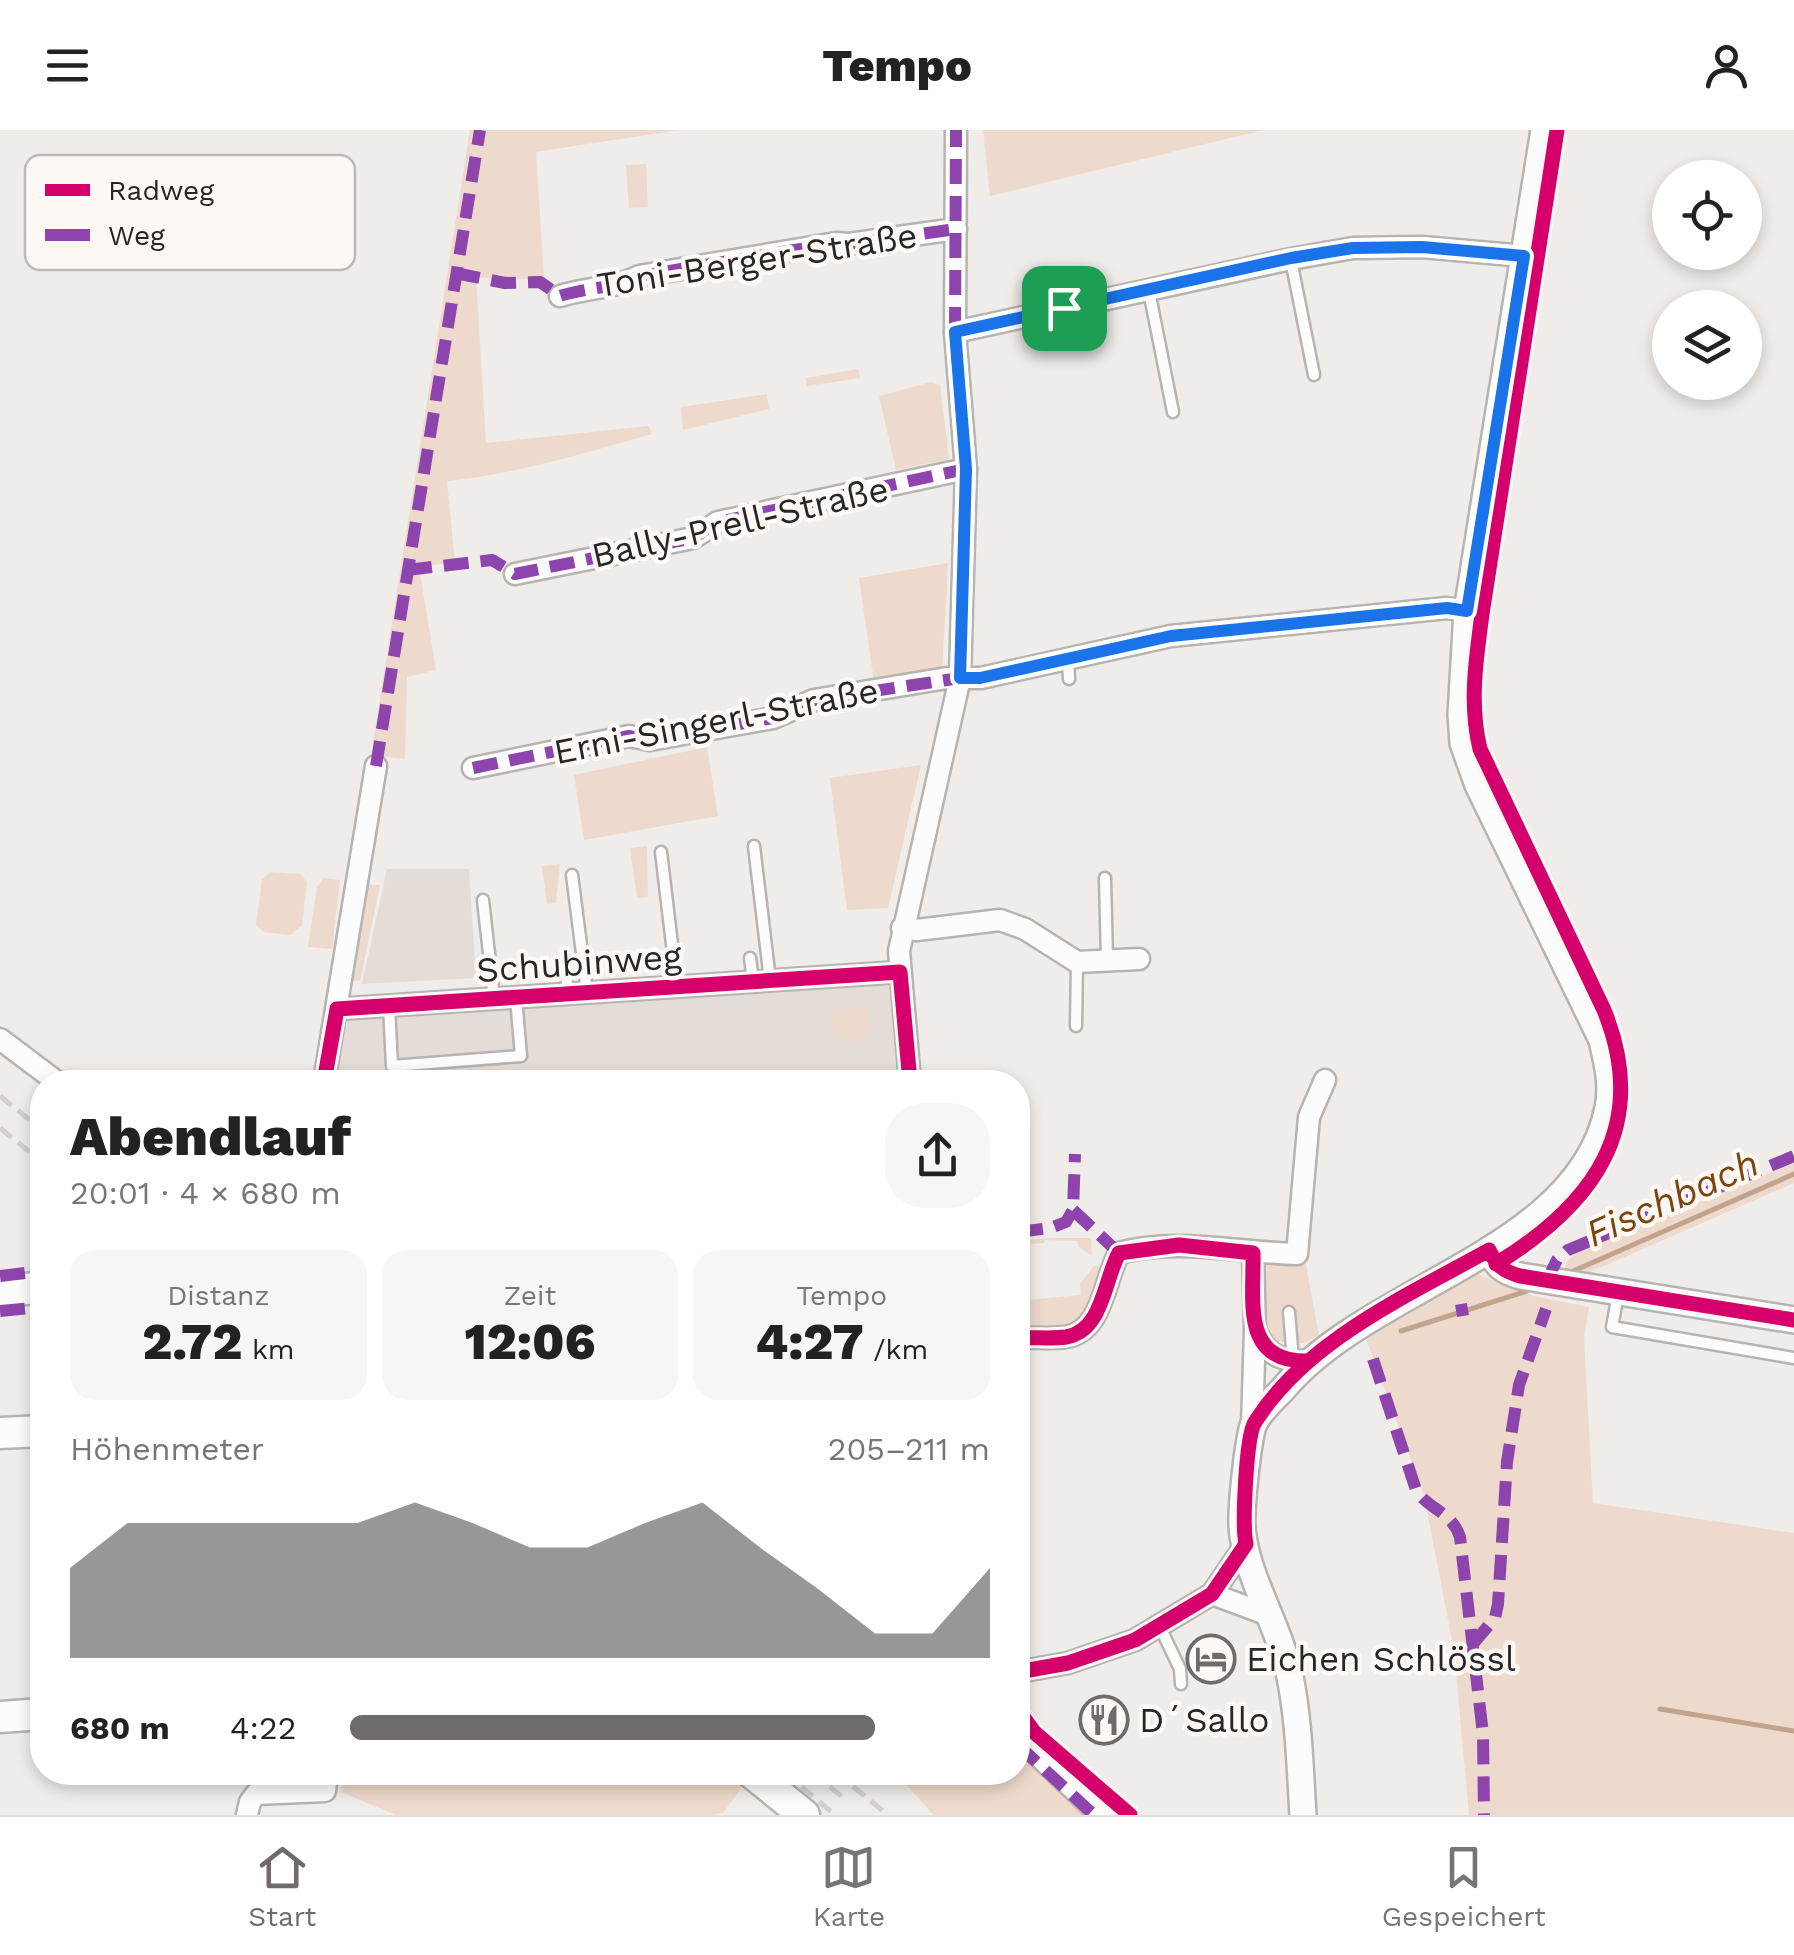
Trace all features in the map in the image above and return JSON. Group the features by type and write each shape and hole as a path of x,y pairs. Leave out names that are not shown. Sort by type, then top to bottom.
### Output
{"main road":[{"path":"0,1292 30,1288"},
{"path":"0,1433 30,1432"},
{"path":"0,1717 30,1715"},
{"path":"1030,1741 1108,1815"},
{"path":"767,1785 804,1815"}],"street":[{"path":"909,1070 900,972 902,928 960,678 966,469 955,332 956,130"},
{"path":"1252,1425 1299,1361 1516,1234 1562,1194 1594,1150 1608,1107 1610,1074 1602,1040 1478,785 1463,743 1461,715 1467,611 1544,130"},
{"name":"Toni-Berger-Straße","path":"560,296 640,276 836,243 956,229"},
{"path":"955,332 1291,258 1353,248 1422,247 1524,256"},
{"name":"Bally-Prell-Straße","path":"515,574 693,538 718,522 966,469"},
{"name":"Erni-Singerl-Straße","path":"474,768 629,736 650,740 772,718 814,700 960,678 1068,668 1171,636 1447,608 1467,611"},
{"path":"326,1070 376,766"},
{"path":"902,928 917,930 1000,920 1025,929 1077,962 1138,959"},
{"name":"Schubinweg","path":"337,1009 516,997 574,987 678,987 900,972"},
{"path":"0,1039 41,1070"},
{"path":"1030,1338 1068,1337 1085,1331 1095,1317 1119,1253 1178,1245 1253,1254 1297,1254 1309,1117 1325,1080"},
{"path":"1489,1250 1504,1272 1794,1320"},
{"path":"1253,1254 1252,1425 1242,1526 1292,1686 1303,1815"},
{"path":"1255,1330 1264,1349 1286,1361 1299,1361"},
{"path":"1030,1669 1100,1654 1159,1625 1212,1594 1246,1544"},
{"path":"1212,1594 1271,1616"},
{"path":"247,1815 256,1794 294,1800 325,1791 325,1785"}],"lane":[{"path":"1291,258 1314,376"},
{"path":"1149,290 1174,412"},
{"path":"754,846 761,981"},
{"path":"661,852 678,987"},
{"path":"572,875 574,987"},
{"path":"1104,878 1107,961"},
{"path":"483,900 494,998"},
{"path":"750,958 761,981"},
{"path":"1076,1026 1077,962"},
{"path":"389,1005 392,1066 522,1056 516,997"},
{"path":"1618,1293 1612,1328 1794,1358"},
{"path":"1289,1312 1299,1361"},
{"path":"1159,1625 1180,1669 1181,1684"}],"shaded area":[{"path":"470,130 678,130 536,152 544,278 476,277 486,443 649,426 652,434 525,468 447,481 455,562 419,567 436,670 407,677 405,759 385,757 373,743"},
{"path":"983,130 1263,130 990,196"},
{"path":"646,164 648,207 629,208 626,165"},
{"path":"858,369 860,378 807,386 806,378"},
{"path":"931,382 940,385 949,459 896,470 879,396"},
{"path":"767,394 769,409 683,430 681,407"},
{"path":"948,563 942,674 874,682 859,578"},
{"path":"707,747 718,816 584,840 574,775"},
{"path":"921,765 888,908 847,910 830,778"},
{"path":"647,846 648,897 637,898 630,848"},
{"path":"560,864 556,903 547,904 542,866"},
{"path":"387,869 469,869 476,978 362,984"},
{"path":"270,872 300,874 307,882 302,925 290,935 264,932 256,925 262,880"},
{"path":"324,878 340,880 332,949 308,947 317,887"},
{"path":"362,884 380,885 360,981 347,981"},
{"path":"890,983 896,1070 338,1070 348,1016"},
{"path":"850,1004 863,1010 869,1023 863,1036 850,1042 837,1036 831,1023 837,1010"},
{"path":"1794,1163 1794,1183 1590,1272 1564,1269 1567,1261 1581,1250"},
{"path":"1091,1238 1092,1256 1077,1241 1045,1240 1030,1244 1030,1240"},
{"path":"1260,1260 1305,1260 1319,1335 1304,1343 1277,1342 1264,1330"},
{"path":"1094,1266 1110,1266 1083,1322 1069,1327 1030,1329 1030,1300 1081,1295 1080,1284"},
{"path":"1477,1274 1533,1296 1589,1307 1584,1337 1593,1503 1794,1533 1794,1815 1469,1815 1454,1651 1424,1495 1365,1336"},
{"path":"1030,1764 1086,1815 934,1815 906,1785 1030,1785"},
{"path":"341,1785 744,1785 723,1813 714,1815 396,1815 341,1792"}],"waterway":[{"name":"Fischbach","path":"1571,1272 1794,1174"},
{"name":"Fischbach","path":"1401,1331 1527,1291"},
{"name":"Fischbach","path":"1660,1709 1794,1731"}],"railway":[{"path":"0,1096 30,1120"},
{"path":"0,1128 30,1152"},
{"path":"799,1785 835,1815"},
{"path":"828,1785 845,1799"},
{"path":"851,1785 888,1815"}],"marked path":[{"path":"376,766 480,130"},
{"path":"955,332 956,130"},
{"path":"455,273 505,283 540,282 560,296 639,276 836,243 956,229"},
{"path":"407,570 492,560 515,574 693,538 718,522 966,469"},
{"path":"473,768 629,736 650,740 773,718 814,700 960,678"},
{"path":"1030,1230 1066,1222 1073,1210 1075,1154"},
{"path":"1546,1282 1557,1260 1568,1250 1794,1156"},
{"path":"1073,1210 1119,1253"},
{"path":"0,1276 30,1272"},
{"path":"1461,1304 1463,1316"},
{"path":"0,1311 30,1308"},
{"path":"1472,1645 1495,1618 1507,1462 1519,1385 1546,1309"},
{"path":"1373,1359 1416,1490 1452,1522 1460,1537 1483,1734 1484,1815"},
{"path":"1030,1756 1094,1815"}],"cycle path":[{"path":"1496,1264 1531,1241 1586,1188 1604,1158 1616,1126 1621,1090 1617,1052 1604,1010 1480,749 1475,715 1482,614 1557,130"},
{"path":"326,1070 337,1009 900,972 909,1070"},
{"path":"1030,1338 1066,1337 1088,1325 1101,1303 1119,1253 1179,1245 1253,1253 1253,1308 1261,1339 1270,1351 1306,1361"},
{"path":"1030,1670 1068,1663 1135,1640 1212,1594 1246,1544 1249,1444 1255,1422 1277,1393 1302,1367 1361,1322 1489,1250 1501,1267 1520,1276 1794,1320"},
{"path":"1030,1726 1130,1815"}],"place":[{"name":"Eichen Schlössl","path":"1211,1659"},
{"name":"D´Sallo","path":"1104,1720"}],"route":[{"path":"1422,247 1524,256 1467,611 1447,608 1171,636 980,678 960,678 966,469 955,332 1064,308 1353,248 1422,247"}]}
